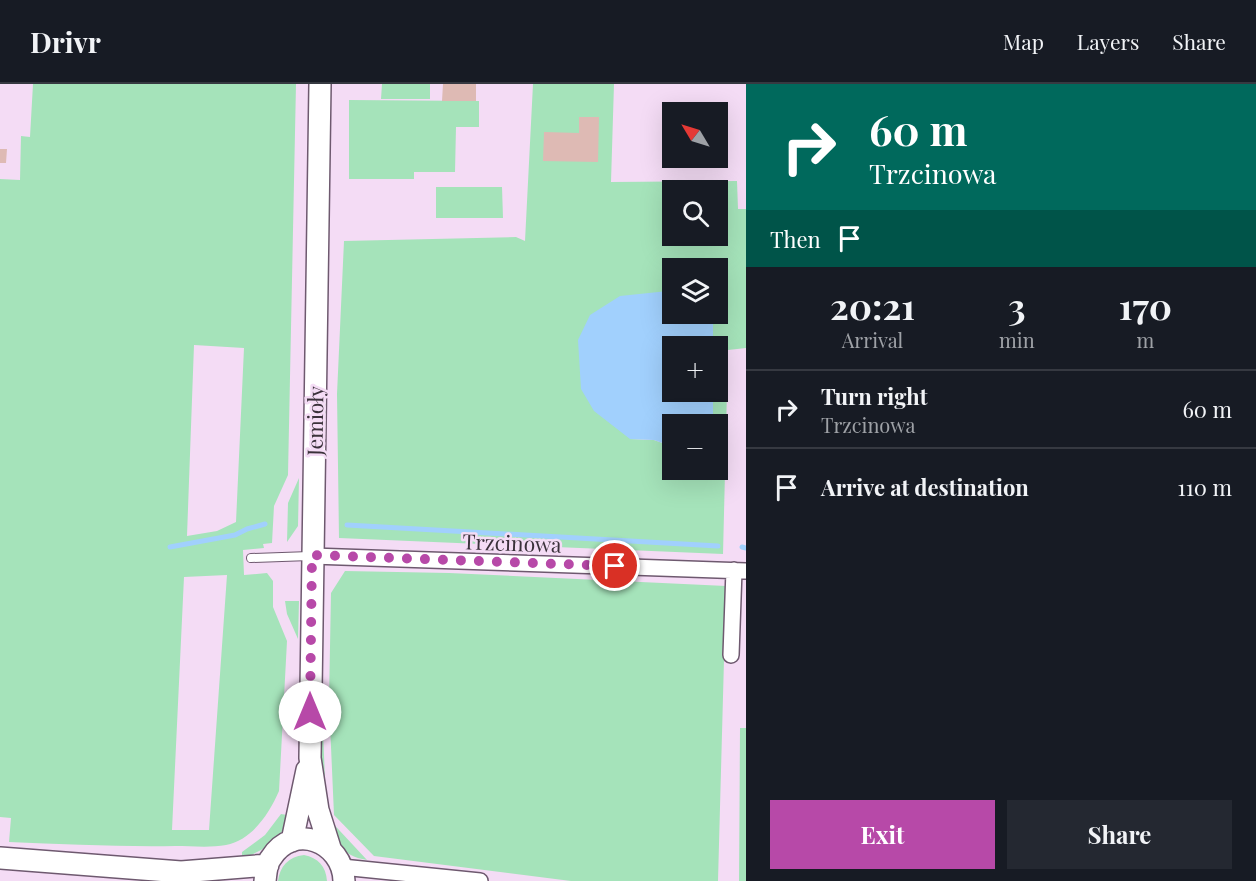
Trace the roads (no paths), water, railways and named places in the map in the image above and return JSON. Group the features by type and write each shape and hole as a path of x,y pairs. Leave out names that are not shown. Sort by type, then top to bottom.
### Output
{"street":[{"name":"Jemioły","path":"320,84 310,758 318,810 330,848 339,859 343,874"},
{"name":"Trzcinowa","path":"312,555 740,570"},
{"path":"731,655 740,570"},
{"name":"Jemioły","path":"292,841 310,758"},
{"path":"0,858 182,872 266,873 271,858 280,848 292,841 312,840 330,848"},
{"path":"182,872 216,881"},
{"path":"343,874 432,875 480,881"},
{"path":"399,881 432,875"}],"lane":[{"path":"251,558 312,555"}],"water":[{"path":"662,292 662,324 713,324 713,336 662,336 662,402 713,402 713,414 662,414 662,443 654,440 630,439 594,411 581,389 578,340 590,315 620,296"}],"waterway":[{"path":"170,547 235,535 265,524"},
{"path":"347,525 718,546"},
{"path":"742,547 746,548"}]}
